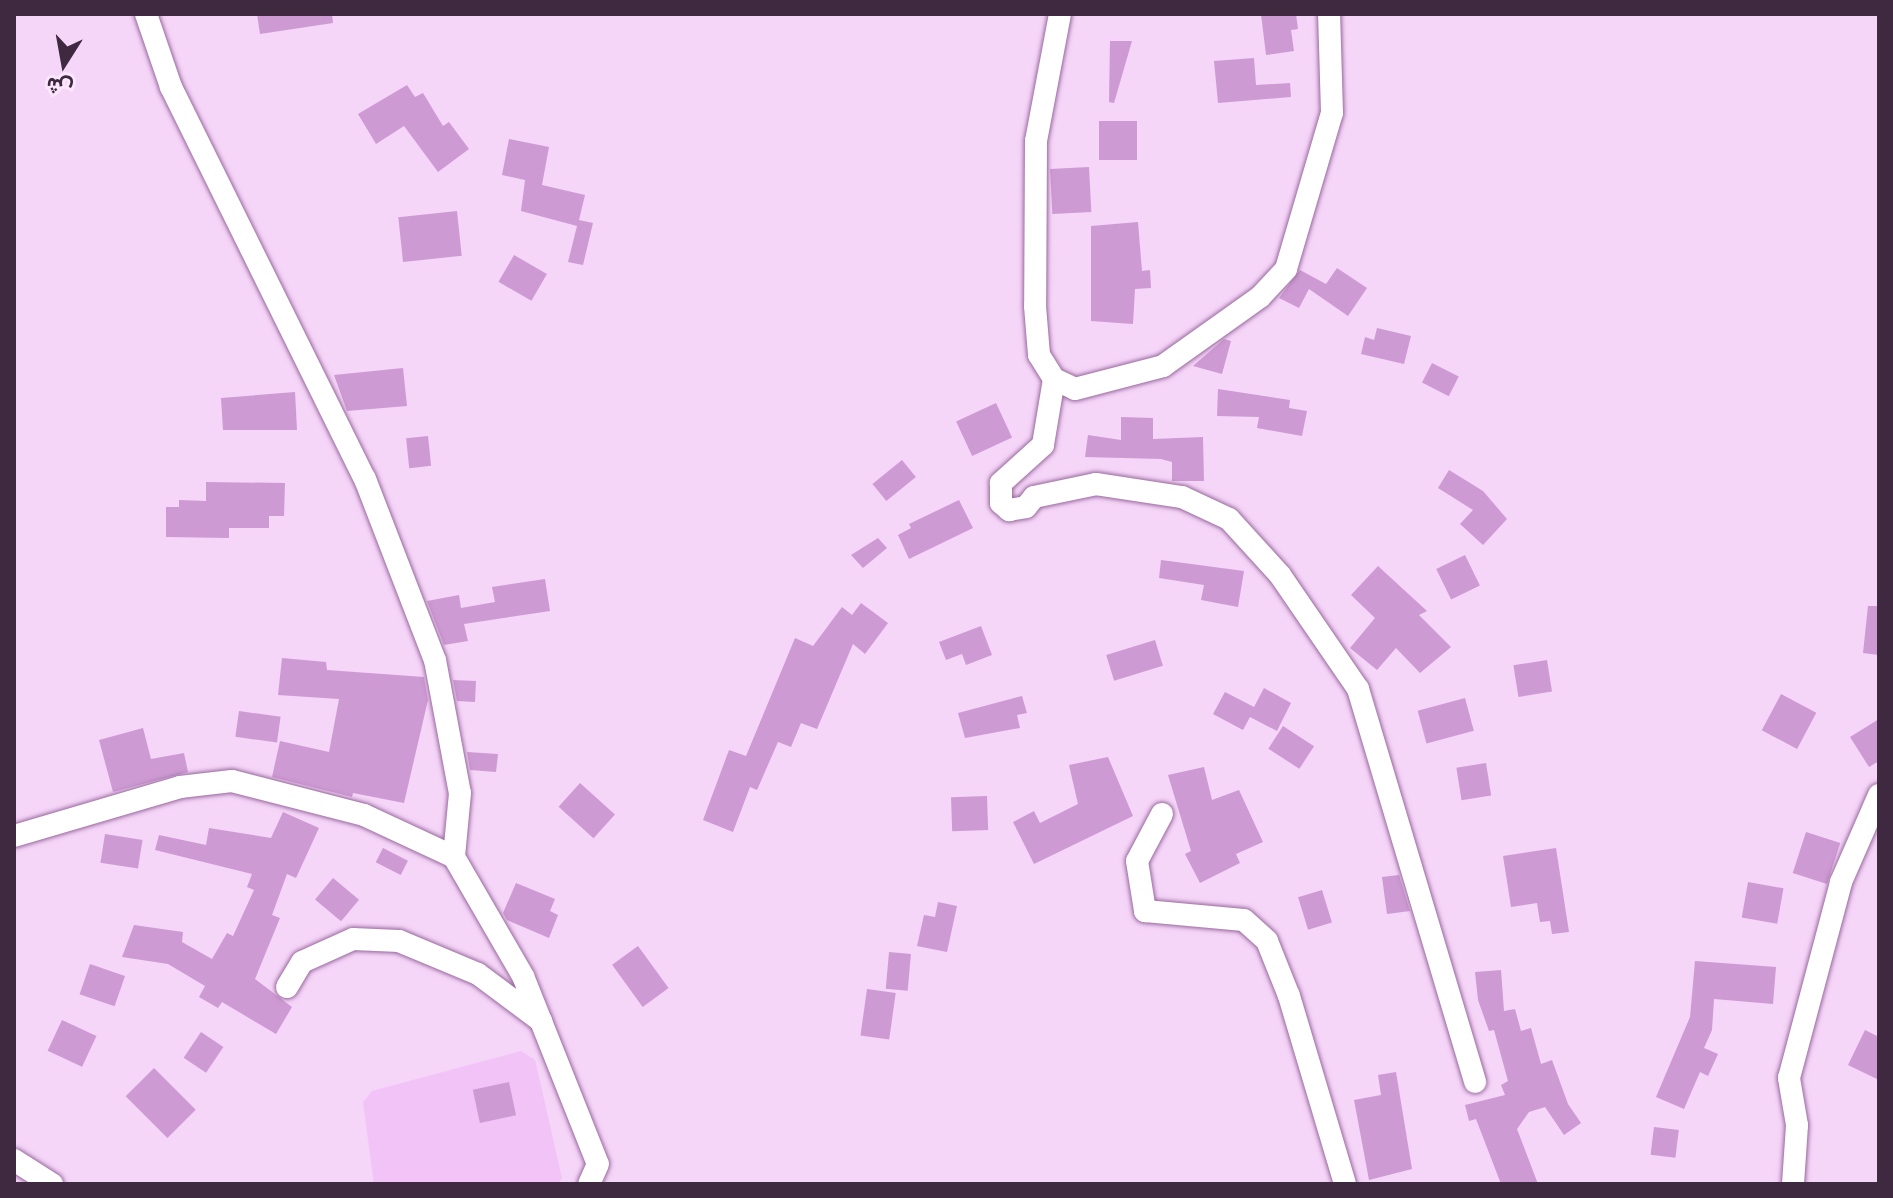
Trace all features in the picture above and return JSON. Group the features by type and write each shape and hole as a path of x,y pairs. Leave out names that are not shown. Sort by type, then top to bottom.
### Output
{"street":[{"path":"146,14 171,87 365,479 435,660 460,793 454,857"},
{"path":"1060,14 1038,126 1034,219 1039,355 1054,379 1075,389 1163,366 1260,297 1286,269 1332,113 1329,14"},
{"path":"1054,379 1043,445 1001,483 1001,503 1009,510 1026,507 1034,497 1096,484 1182,497 1229,519 1280,575 1358,689 1475,1082"},
{"path":"14,836 180,787 232,781 364,815 454,857 523,976 596,1177"},
{"path":"1793,1184 1797,1125 1789,1078 1841,882 1879,795"},
{"path":"1162,814 1137,861 1145,911 1244,920 1267,941 1345,1184"},
{"path":"287,987 302,962 353,939 399,941 478,974 542,1022"},
{"path":"14,1160 52,1184"}],"shaded area":[{"path":"521,1051 535,1060 562,1178 558,1184 374,1184 363,1102 372,1091"}],"building":[{"path":"257,14 332,14 333,23 260,34"},
{"path":"1261,14 1296,14 1298,29 1291,30 1294,51 1266,55"},
{"path":"1110,41 1132,41 1114,103 1109,102"},
{"path":"1254,58 1256,85 1290,83 1291,97 1218,103 1214,61"},
{"path":"407,85 415,97 423,93 443,126 449,122 469,149 438,172 404,126 376,144 358,114"},
{"path":"1099,121 1137,121 1137,160 1099,160"},
{"path":"509,139 549,147 542,185 585,195 579,220 593,223 583,265 568,262 577,226 521,211 525,180 502,175"},
{"path":"1089,167 1091,212 1052,214 1050,169"},
{"path":"457,211 462,256 403,262 398,217"},
{"path":"1138,222 1142,271 1150,270 1151,288 1135,289 1133,324 1091,321 1091,226"},
{"path":"514,255 547,274 531,301 498,282"},
{"path":"1337,268 1367,288 1348,316 1309,289 1299,308 1279,298 1300,270 1326,284"},
{"path":"1377,328 1411,336 1404,364 1361,354 1365,337 1374,340"},
{"path":"1224,339 1231,341 1222,374 1193,366"},
{"path":"1432,363 1459,377 1449,396 1422,383"},
{"path":"403,368 407,406 347,411 334,375"},
{"path":"1218,389 1290,400 1289,408 1307,411 1302,436 1257,428 1259,417 1217,416"},
{"path":"295,392 297,430 223,430 221,398"},
{"path":"996,403 1012,437 972,456 956,422"},
{"path":"1121,417 1153,418 1153,439 1203,437 1204,481 1172,481 1172,462 1161,459 1085,457 1088,435 1121,440"},
{"path":"428,436 431,466 409,468 406,438"},
{"path":"902,460 916,477 886,501 872,484"},
{"path":"1449,470 1483,491 1507,519 1483,545 1460,524 1473,510 1438,488"},
{"path":"206,482 285,483 284,516 269,516 269,528 229,528 229,538 166,537 166,507 179,507 179,500 206,501"},
{"path":"959,500 973,528 909,559 898,535 911,528 909,524"},
{"path":"878,538 887,548 863,568 851,555"},
{"path":"1465,555 1480,586 1451,600 1436,569"},
{"path":"1161,560 1244,571 1238,607 1201,600 1204,585 1159,578"},
{"path":"1378,566 1427,611 1419,615 1451,647 1420,673 1396,648 1377,670 1350,648 1375,618 1351,595"},
{"path":"545,579 550,611 464,624 468,641 444,645 427,601 459,595 461,608 495,602 492,587"},
{"path":"861,603 888,623 865,654 853,644 817,729 801,723 791,747 778,742 757,790 750,787 733,832 703,820 729,750 746,756 795,638 813,646 842,607 852,615"},
{"path":"1868,606 1879,606 1879,655 1863,653"},
{"path":"981,626 992,655 966,665 962,654 946,660 939,642"},
{"path":"1155,640 1163,666 1114,681 1106,655"},
{"path":"282,658 326,662 327,670 424,677 428,700 404,803 353,793 352,797 272,777 280,741 329,752 339,699 278,695"},
{"path":"1547,660 1552,692 1518,697 1513,665"},
{"path":"453,680 476,681 475,702 457,701"},
{"path":"1264,688 1291,703 1277,731 1250,717 1243,730 1213,714 1225,692 1254,707"},
{"path":"1781,694 1816,713 1797,749 1762,730"},
{"path":"1022,696 1027,713 1017,715 1020,728 965,738 958,713"},
{"path":"1465,698 1474,731 1426,744 1418,711"},
{"path":"239,711 281,717 277,743 235,737"},
{"path":"1879,719 1879,761 1869,767 1850,737"},
{"path":"1283,726 1314,746 1299,769 1268,749"},
{"path":"143,728 151,759 184,753 188,772 113,792 99,740"},
{"path":"467,752 498,754 496,772 470,770"},
{"path":"1108,757 1133,816 1034,864 1013,822 1034,811 1040,823 1078,804 1069,765"},
{"path":"1486,763 1491,796 1462,800 1456,768"},
{"path":"1204,767 1212,800 1239,790 1263,842 1236,854 1240,863 1200,883 1185,854 1191,851 1168,775"},
{"path":"580,783 615,814 594,838 559,807"},
{"path":"987,796 988,830 952,831 951,797"},
{"path":"283,812 319,828 296,878 287,874 272,915 280,918 255,979 292,1007 276,1034 222,1002 218,1008 199,997 205,986 168,964 122,957 134,925 183,932 182,942 212,959 227,933 233,936 254,890 247,887 252,874 155,850 159,835 206,845 209,828 271,838"},
{"path":"1806,832 1840,843 1827,884 1793,873"},
{"path":"105,834 143,840 138,869 100,863"},
{"path":"383,848 408,861 401,875 376,862"},
{"path":"1556,848 1569,932 1552,934 1550,921 1540,922 1537,903 1511,907 1503,856"},
{"path":"1399,875 1410,911 1387,914 1382,877"},
{"path":"333,878 359,900 341,921 315,899"},
{"path":"1748,882 1783,888 1777,924 1742,917"},
{"path":"516,883 555,899 550,911 558,915 549,938 507,920 503,913"},
{"path":"1322,890 1332,923 1308,930 1298,897"},
{"path":"938,902 957,906 947,952 917,946 924,915 935,917"},
{"path":"638,946 669,988 643,1007 612,965"},
{"path":"889,952 911,954 908,991 886,989"},
{"path":"1695,961 1776,967 1773,1004 1714,999 1712,1030 1704,1048 1718,1054 1708,1076 1700,1072 1684,1109 1656,1097 1690,1017"},
{"path":"90,964 125,976 115,1006 80,994"},
{"path":"1501,970 1504,1011 1515,1009 1521,1031 1531,1028 1541,1064 1552,1060 1568,1104 1581,1123 1564,1135 1545,1107 1529,1112 1517,1129 1538,1184 1501,1184 1476,1119 1469,1121 1465,1105 1505,1095 1501,1085 1508,1081 1494,1030 1489,1031 1478,1000 1475,972"},
{"path":"867,989 896,993 889,1040 860,1036"},
{"path":"62,1020 96,1036 82,1067 48,1051"},
{"path":"1865,1030 1879,1037 1879,1080 1848,1065"},
{"path":"201,1032 223,1047 206,1073 184,1058"},
{"path":"154,1068 196,1110 167,1138 126,1096"},
{"path":"1396,1072 1412,1169 1369,1180 1354,1100 1381,1095 1378,1075"},
{"path":"509,1082 516,1115 480,1123 473,1090"},
{"path":"1654,1127 1679,1130 1675,1158 1651,1155"}]}
